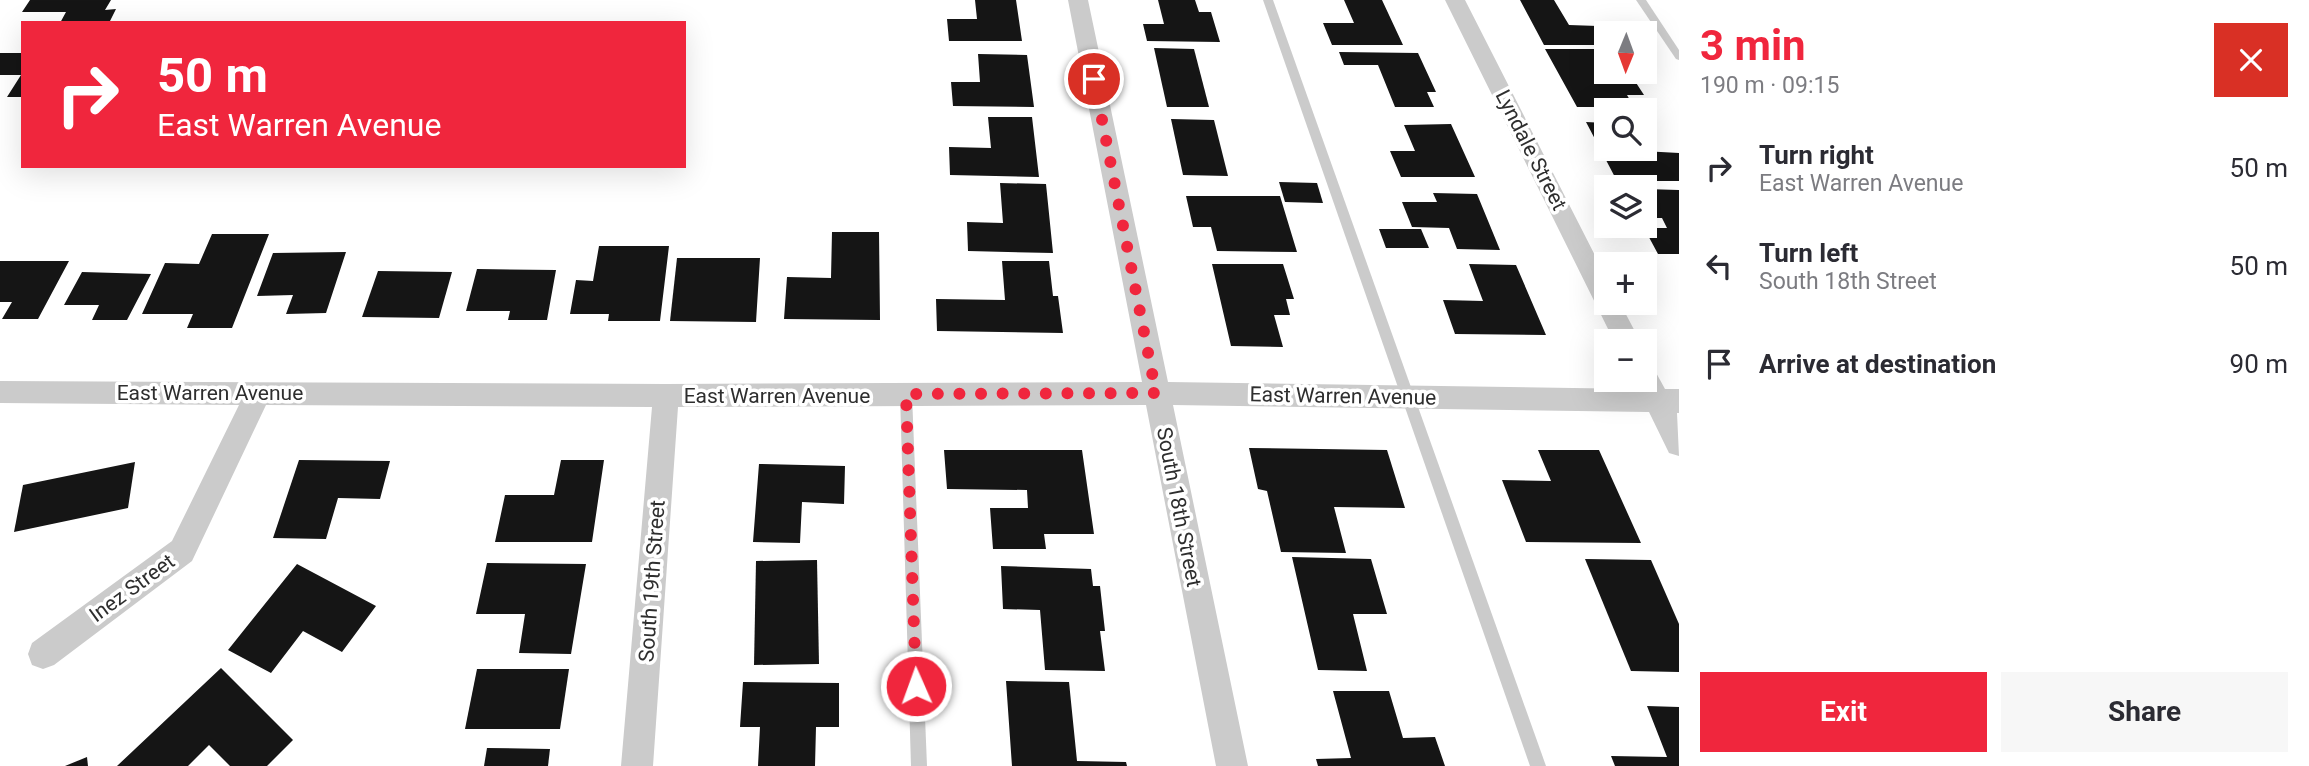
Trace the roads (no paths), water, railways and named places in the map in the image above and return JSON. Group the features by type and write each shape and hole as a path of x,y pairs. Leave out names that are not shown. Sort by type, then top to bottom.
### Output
{"street":[{"name":"South 18th Street","path":"1078,0 1232,766"},
{"name":"Lyndale Street","path":"1455,0 1594,276"},
{"name":"East Warren Avenue","path":"0,392 666,396 1156,393 1668,401"},
{"name":"Inez Street","path":"43,654 182,551 258,393"},
{"name":"South 19th Street","path":"637,766 666,396"},
{"path":"1668,401 1679,444"}],"lane":[{"path":"1268,0 1538,766"},
{"path":"1641,0 1679,57"},
{"path":"906,394 919,766"}]}
